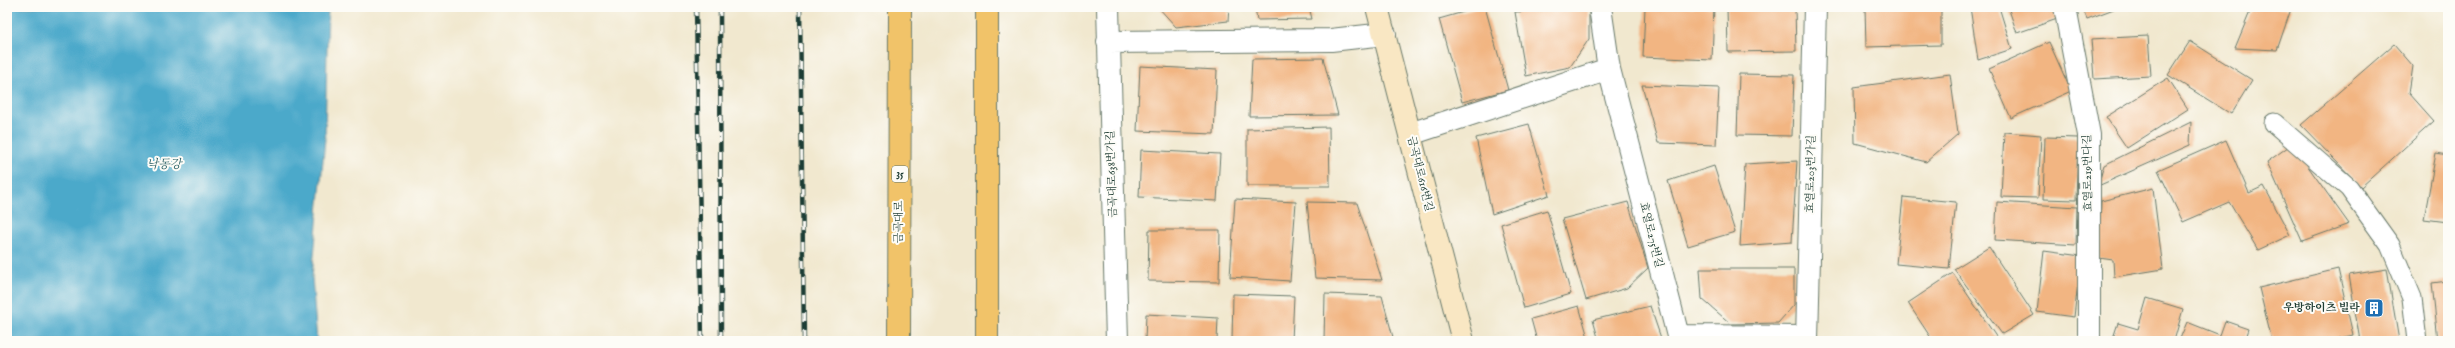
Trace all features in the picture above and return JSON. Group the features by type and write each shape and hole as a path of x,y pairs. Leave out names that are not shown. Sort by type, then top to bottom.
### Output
{"main road":[{"name":"금곡대로","path":"899,341 900,7"},
{"path":"987,7 987,341"}],"street":[{"name":"금곡대로638번가길","path":"1108,7 1117,341"},
{"name":"금곡대로616번길","path":"1377,7 1463,341"},
{"name":"효열로275번길","path":"1600,7 1609,69 1678,336 1807,339"},
{"name":"효열로203번가길","path":"1807,339 1815,7"},
{"name":"효열로219번다길","path":"2065,7 2089,135 2089,341"},
{"path":"1108,42 1331,40 1385,34"},
{"path":"1410,134 1609,69"}],"lane":[{"path":"2274,123 2349,188 2390,245 2412,298 2417,341"}],"water":[{"name":"낙동강","path":"7,7 328,7 325,139 312,277 317,341 7,341"}],"building":[{"path":"1158,7 1229,7 1228,21 1176,27"},
{"path":"1255,7 1309,7 1312,19 1257,20"},
{"path":"1485,7 1508,90 1462,102 1439,19"},
{"path":"1645,7 1714,7 1712,60 1643,57"},
{"path":"1727,7 1795,7 1796,51 1728,52"},
{"path":"1865,7 1941,7 1941,45 1866,47"},
{"path":"1970,7 1999,7 2012,49 1978,60"},
{"path":"2008,7 2059,7 2063,17 2017,33"},
{"path":"2082,7 2119,7 2087,19"},
{"path":"2252,7 2291,9 2277,50 2235,48"},
{"path":"1589,8 1589,39 1570,67 1526,76 1515,12"},
{"path":"2148,36 2151,76 2094,79 2091,39"},
{"path":"2190,41 2252,80 2231,114 2168,75"},
{"path":"2049,42 2071,91 2011,118 1989,69"},
{"path":"2394,44 2413,66 2409,93 2434,121 2361,187 2301,125"},
{"path":"1323,58 1338,115 1249,116 1252,59"},
{"path":"1140,66 1217,70 1214,134 1137,131"},
{"path":"1739,74 1794,75 1792,136 1737,135"},
{"path":"1950,74 1958,134 1926,162 1855,143 1854,87"},
{"path":"2168,78 2188,109 2127,148 2106,117"},
{"path":"1642,85 1719,88 1716,145 1658,143"},
{"path":"2191,122 2190,145 2098,186 2104,165"},
{"path":"1529,124 1549,195 1492,214 1476,138"},
{"path":"1329,127 1330,186 1247,186 1247,129"},
{"path":"2004,132 2041,135 2038,198 2001,197"},
{"path":"2045,137 2078,138 2076,200 2043,199"},
{"path":"2226,140 2249,193 2264,186 2290,235 2258,250 2229,202 2183,222 2158,170"},
{"path":"2292,144 2349,224 2302,241 2267,162"},
{"path":"1141,150 1220,154 1217,201 1139,197"},
{"path":"2436,153 2448,155 2448,222 2424,219"},
{"path":"1797,161 1792,242 1740,246 1745,164"},
{"path":"1714,166 1735,232 1688,246 1668,181"},
{"path":"2153,188 2163,269 2114,277 2113,260 2099,258 2101,201"},
{"path":"1903,197 1956,202 1949,269 1896,264"},
{"path":"1235,199 1296,202 1290,281 1230,277"},
{"path":"1307,202 1357,203 1382,280 1315,278"},
{"path":"1628,202 1648,268 1627,288 1586,300 1562,219"},
{"path":"1997,202 2077,207 2076,245 1995,240"},
{"path":"1547,210 1571,294 1524,308 1501,224"},
{"path":"1149,230 1220,230 1219,282 1148,281"},
{"path":"1989,247 2034,315 2002,334 1954,269"},
{"path":"2044,251 2081,256 2074,317 2037,312"},
{"path":"1700,269 1794,269 1794,305 1778,323 1731,324 1702,299"},
{"path":"2338,269 2353,335 2328,341 2272,341 2259,288"},
{"name":"우방하이츠 빌라","path":"2387,269 2399,341 2360,341 2349,275"},
{"path":"1953,273 1999,341 1933,341 1908,303"},
{"path":"2448,281 2448,341 2438,341 2432,283"},
{"path":"1233,294 1294,296 1292,341 1232,341"},
{"path":"1325,294 1382,296 1394,341 1324,341"},
{"path":"2147,298 2183,309 2174,341 2112,341 2118,323 2138,329"},
{"path":"1579,306 1589,341 1537,341 1531,319"},
{"path":"1650,306 1662,341 1599,341 1593,320"},
{"path":"1146,314 1218,318 1217,341 1145,341"},
{"path":"2225,321 2248,329 2244,341 2179,341 2187,322 2220,335"}],"railway":[{"path":"696,7 702,341"},
{"path":"720,7 721,341"},
{"path":"800,7 804,341"}],"place":[{"name":"우방하이츠 빌라","path":"2374,308"}]}
